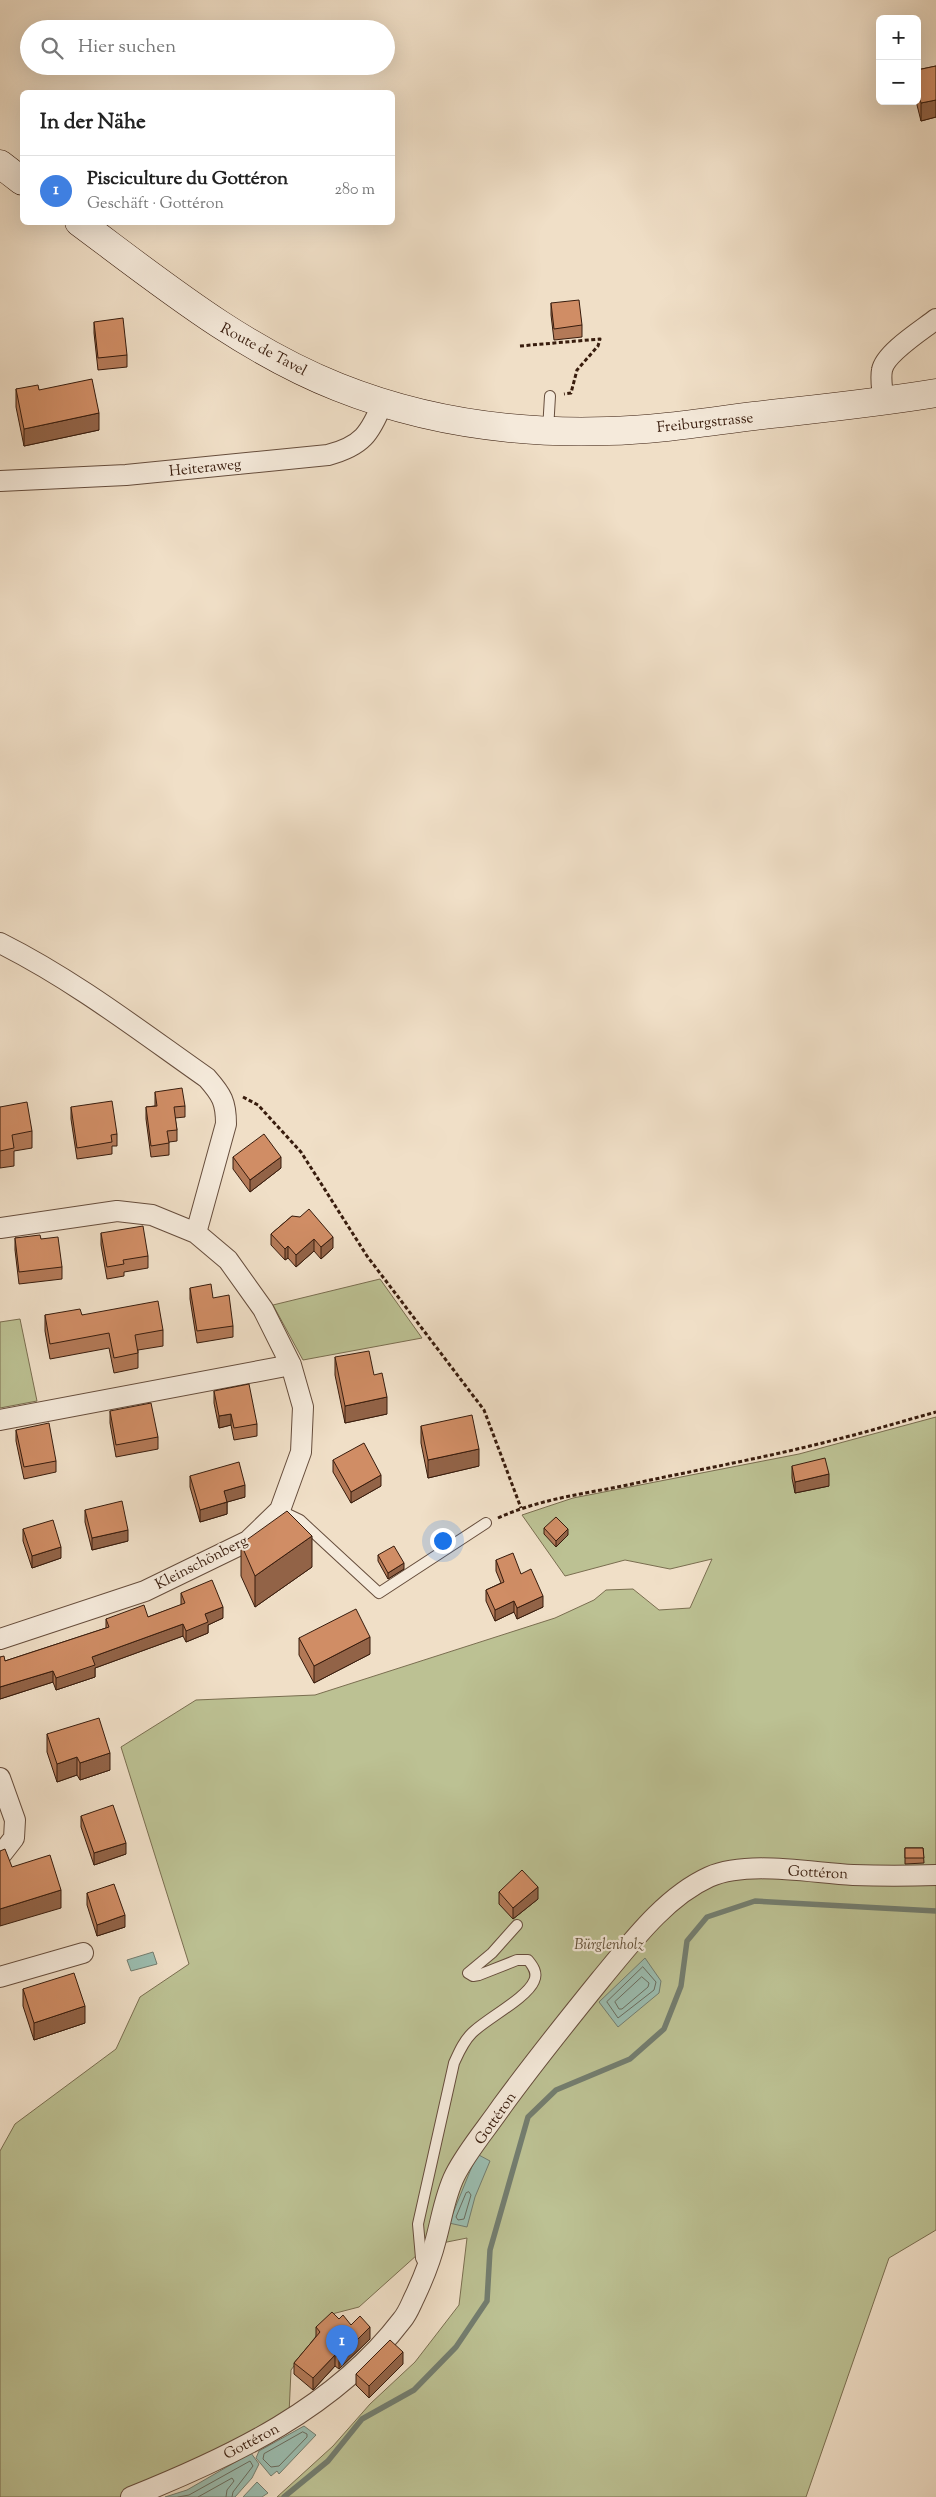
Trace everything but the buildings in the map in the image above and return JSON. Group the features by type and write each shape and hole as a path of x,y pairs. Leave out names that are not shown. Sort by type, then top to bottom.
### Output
{"main road":[{"path":"0,164 20,179"},
{"name":"Route de Tavel","path":"83,225 210,320 296,368 338,387 416,413 474,424"},
{"name":"Freiburgstrasse","path":"474,424 548,431 608,431 666,427 936,393"}],"street":[{"path":"883,401 882,377 886,362 892,354 936,319"},
{"name":"Heiteraweg","path":"0,481 126,476 328,455 345,450 360,442 375,423 383,402"},
{"path":"0,943 27,956 95,1000 208,1078 222,1094 226,1110 226,1124 196,1233"},
{"name":"Kleinschönberg","path":"0,1228 117,1212 152,1215 196,1233 228,1260 263,1309 291,1365 303,1407 301,1452 280,1510 248,1541 145,1591 0,1639"},
{"path":"0,1420 291,1365"},
{"path":"0,1778 15,1820 14,1838 0,1856"},
{"name":"Gottéron","path":"131,2497 240,2448 296,2416 347,2379 377,2350 404,2318 426,2270 444,2204 456,2174 533,2063 620,1956 666,1906 711,1876 752,1869 854,1875 936,1875"},
{"path":"0,1977 83,1953"}],"lane":[{"path":"548,431 550,396"},
{"path":"280,1510 300,1520 379,1593 486,1523"},
{"path":"426,2270 422,2258 418,2224 454,2063 461,2046 472,2033 528,1990 535,1981 536,1972 528,1960 517,1960 479,1975 472,1976 468,1974 492,1953 517,1925"}],"path":[{"path":"520,346 600,339 598,346 577,370 571,392 550,396"},
{"path":"222,1094 234,1092 258,1106 301,1152 367,1256 484,1410 519,1509"},
{"path":"486,1523 519,1509 568,1496 611,1489 838,1439 936,1412"}],"green space":[{"path":"380,1279 422,1338 303,1360 273,1305"},
{"path":"20,1319 37,1401 0,1408 0,1322"},
{"name":"Bürglenholz","path":"936,1417 936,2230 889,2258 806,2497 277,2497 333,2446 370,2404 415,2362 459,2305 467,2238 427,2246 359,2307 332,2314 291,2370 289,2414 145,2497 0,2497 0,2151 15,2124 116,2049 140,1997 189,1964 121,1747 196,1700 315,1695 555,1618 594,1600 606,1590 633,1589 659,1610 690,1608 712,1559 670,1569 625,1560 565,1576 522,1515 573,1498 799,1454"}],"water":[{"path":"153,1952 157,1964 131,1971 127,1960"},
{"path":"645,1958 661,1981 659,1993 618,2027 599,2002"},
{"path":"477,2154 490,2161 475,2197 467,2227 449,2223"},
{"path":"304,2426 316,2435 279,2474 277,2471 271,2476 256,2458 259,2451"},
{"path":"251,2453 259,2464 252,2478 235,2497 165,2497 187,2490"},
{"path":"257,2482 268,2493 262,2497 243,2497"}],"waterway":[{"path":"284,2497 328,2461 362,2419 414,2390 456,2347 487,2301 490,2250 528,2117 556,2090 630,2059 664,2029 681,1986 687,1941 707,1917 755,1901 936,1911"}],"place":[{"name":"Pisciculture du Gottéron","path":"342,2366"}]}
